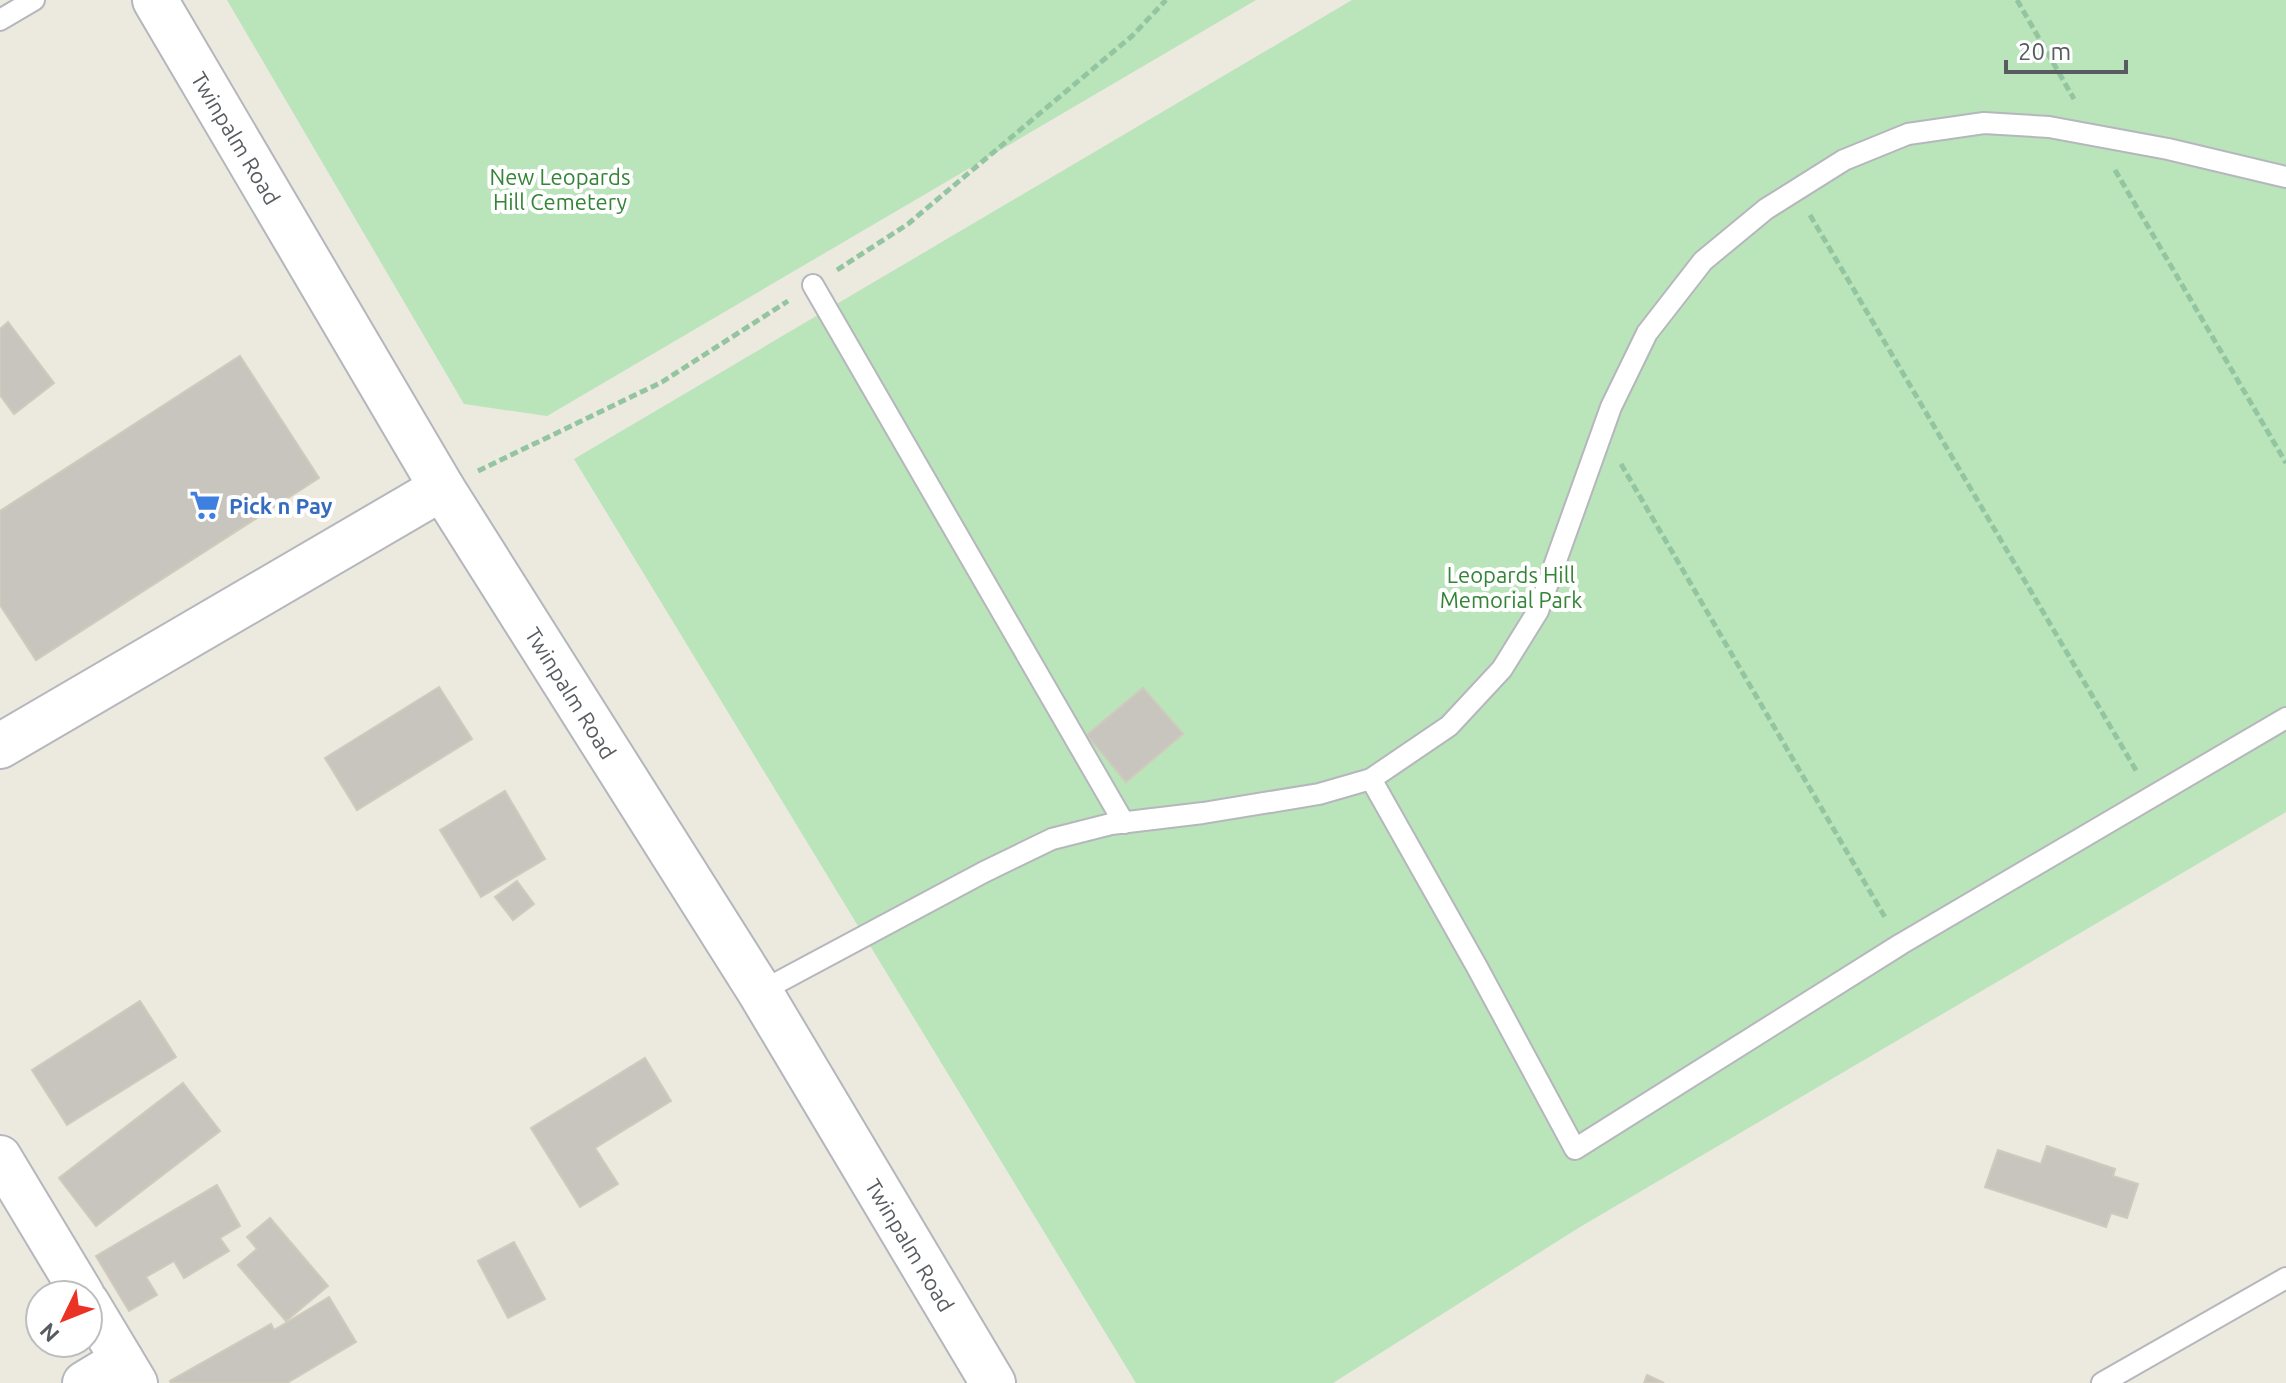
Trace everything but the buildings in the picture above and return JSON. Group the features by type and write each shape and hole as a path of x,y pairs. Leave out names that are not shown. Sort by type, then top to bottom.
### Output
{"main road":[{"name":"Twinpalm Road","path":"155,0 442,488 760,992 993,1383"},
{"path":"0,746 442,488"}],"street":[{"path":"0,1157 73,1279"},
{"path":"84,1383 129,1372 104,1330"}],"lane":[{"path":"0,20 34,0"},
{"path":"760,992 1052,839 1124,823 1319,794 1371,779 1449,726 1502,669 1538,611 1611,407 1647,333 1703,261 1766,209 1844,160 1908,134 1984,123 2049,127 2168,149 2286,177"},
{"path":"813,285 1124,823"},
{"path":"1371,779 1575,1149 1901,944 2286,718"},
{"path":"2102,1383 2286,1278"}],"path":[{"path":"2017,0 2286,463"},
{"path":"1795,191 2152,797"},
{"path":"1602,432 1901,944"}],"green space":[{"name":"New Leopards Hill Cemetery","path":"227,0 1256,0 547,416 464,404"},
{"name":"Leopards Hill Memorial Park","path":"1352,0 2286,0 2286,812 1580,1227 1333,1383 1136,1383 574,459"}],"place":[{"name":"Pick n Pay","path":"205,505"}]}
